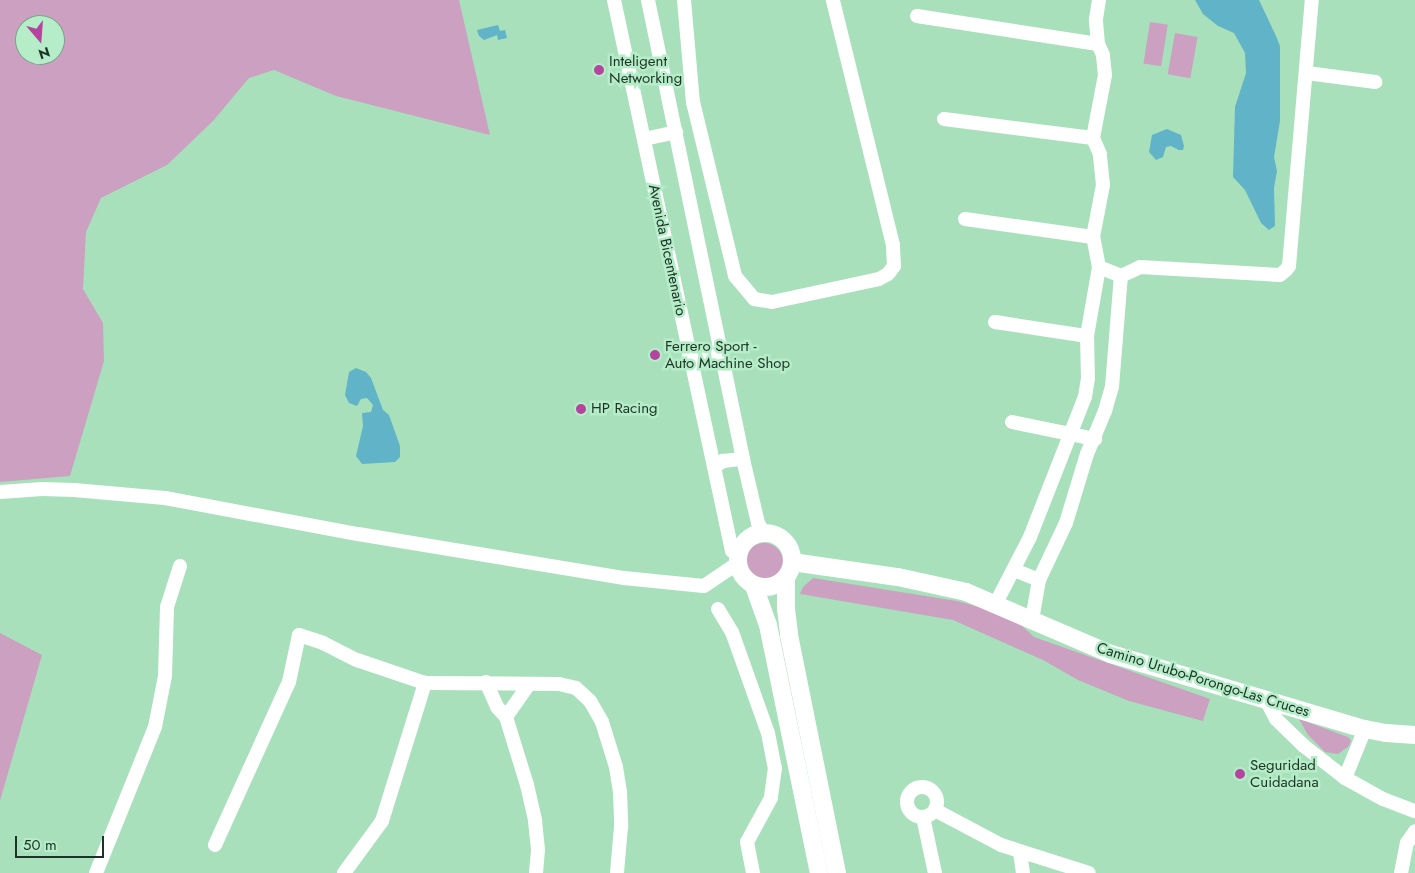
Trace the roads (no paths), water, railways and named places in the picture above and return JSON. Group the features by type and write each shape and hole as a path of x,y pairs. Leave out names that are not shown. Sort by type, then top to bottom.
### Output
{"main road":[{"path":"819,873 768,624 754,586 746,580 738,560 747,540 764,533 773,534 787,544 789,570 786,609 789,635 837,873"},
{"path":"754,586 771,587 789,570"},
{"name":"Camino Urubo-Porongo-Las Cruces","path":"789,570 898,577 966,592 996,603 1111,654 1366,729 1386,733 1415,735"}],"street":[{"name":"Avenida Bicentenario","path":"614,0 732,551 738,560"},
{"name":"Avenida Bicentenario","path":"648,0 719,350 758,523 764,533"},
{"path":"684,0 693,102 735,276 754,299 772,302 879,279 888,274 894,266 893,245 833,0"},
{"path":"996,603 1030,537 1085,397 1088,379 1087,336 1099,267 1093,238 1103,185 1100,154 1093,138 1105,75 1102,54 1098,44 1096,19 1099,0"},
{"path":"1099,267 1121,276 1140,267 1280,275 1286,270 1289,266 1312,0"},
{"path":"917,16 1098,44"},
{"path":"1307,73 1375,82"},
{"path":"944,119 1093,138"},
{"path":"644,139 676,132"},
{"path":"965,220 1093,238"},
{"path":"1032,620 1040,580 1066,523 1087,454 1095,439 1112,388 1121,276"},
{"path":"995,322 1087,336"},
{"path":"689,356 719,350"},
{"path":"1012,422 1095,439"},
{"path":"714,467 723,461 743,459"},
{"path":"0,492 42,489 74,490 165,498 358,534 624,578 704,586 738,560"},
{"path":"96,873 155,727 166,676 167,607 180,566"},
{"path":"1014,570 1040,580"},
{"path":"718,609 732,632 768,733 775,768 771,798 747,842 753,873"},
{"path":"215,844 289,682 299,635 323,643 357,660 425,683 559,684 576,688 590,700 602,722 616,767 620,791 621,827 617,873"},
{"path":"486,682 497,706 506,717 527,785 535,821 538,850 536,873"},
{"path":"344,873 382,821 425,683"},
{"path":"506,717 529,684"},
{"path":"1266,700 1276,719 1304,746 1345,778 1383,799 1415,811"},
{"path":"1345,778 1366,729"},
{"path":"935,873 929,813 1055,869 1089,873"},
{"path":"1400,873 1407,843 1415,831"},
{"path":"1020,852 1023,873"}],"water":[{"path":"1195,0 1259,0 1280,46 1280,121 1274,157 1277,171 1274,188 1275,226 1269,230 1261,223 1245,190 1233,177 1235,107 1246,73 1245,53 1234,33 1218,26 1203,14"},
{"path":"498,25 500,31 505,30 507,38 498,40 497,35 484,40 479,36 477,30"},
{"path":"1167,129 1181,135 1184,146 1183,150 1171,146 1166,147 1163,157 1156,160 1149,152 1152,135"},
{"path":"356,368 366,372 371,378 383,410 389,415 400,446 400,457 395,462 362,464 356,456 363,426 362,413 371,412 373,405 367,398 361,399 357,406 349,403 345,395 349,372"}],"place":[{"name":"Inteligent Networking","path":"599,70"},
{"name":"Ferrero Sport - Auto Machine Shop","path":"655,355"},
{"name":"HP Racing","path":"581,409"},
{"name":"Seguridad Cuidadana","path":"1240,774"}]}
